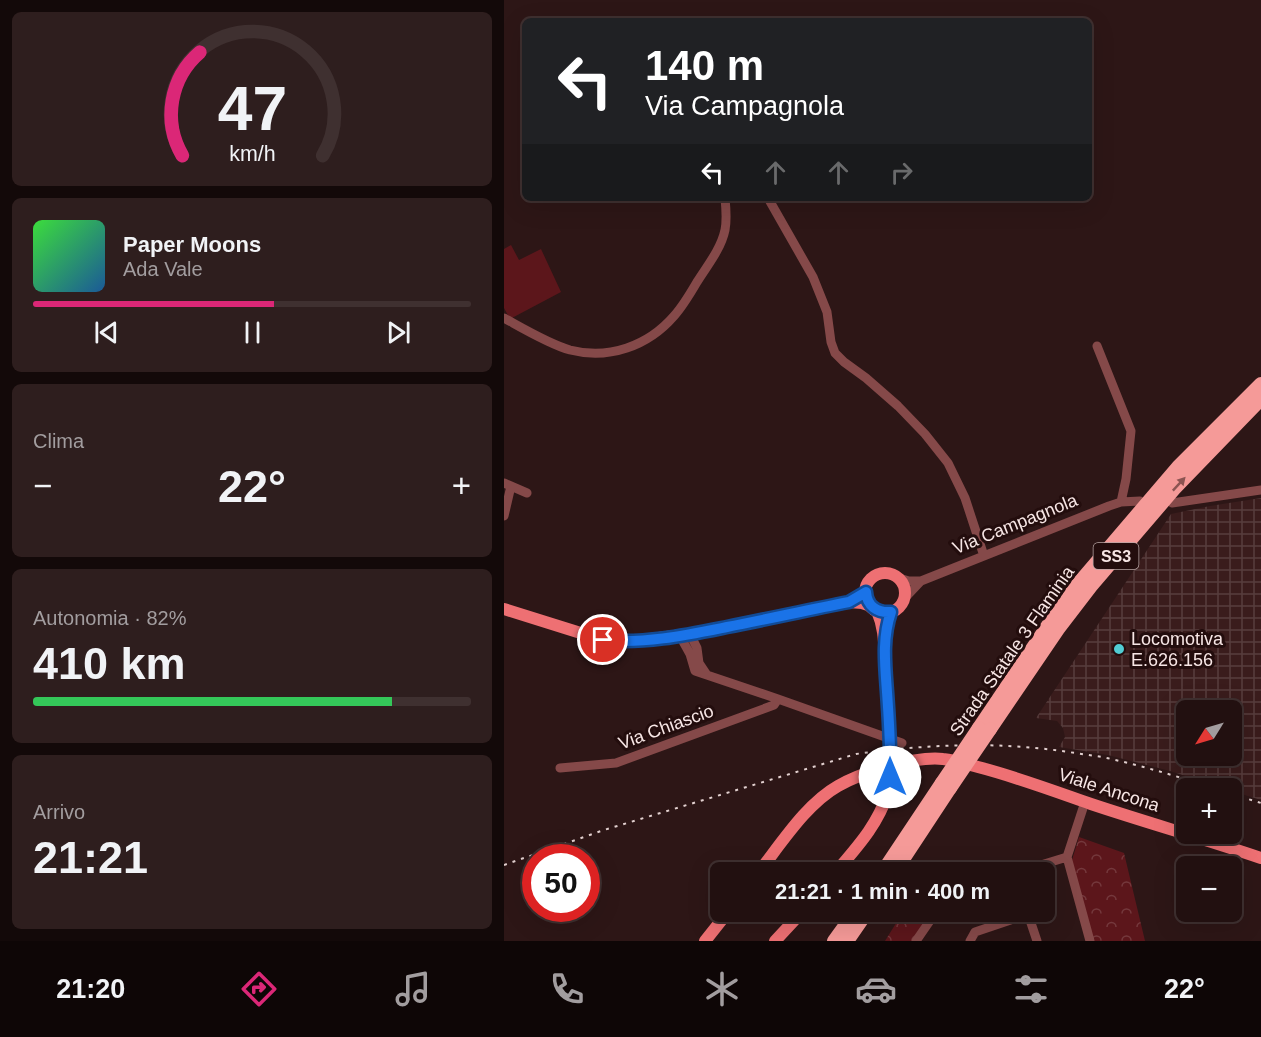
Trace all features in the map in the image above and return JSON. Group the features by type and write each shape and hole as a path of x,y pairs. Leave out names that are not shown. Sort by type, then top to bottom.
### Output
{"highway":[{"path":"1178,467 1204,432 1261,374"},
{"name":"Strada Statale 3 Flaminia","path":"985,729 1051,621 1078,584 1178,467 1261,384"},
{"name":"Strada Statale 3 Flaminia","path":"890,862 1091,586 1196,466 1261,399"},
{"path":"1196,466 1221,447 1261,408"},
{"name":"Strada Statale 3 Flaminia","path":"900,862 946,785"},
{"path":"834,941 848,922"},
{"path":"847,941 860,922"}],"main road":[{"name":"Via Campagnola","path":"849,602 866,592 870,580 881,573 899,578"},
{"path":"899,578 904,588 904,599"},
{"path":"844,862 873,826 883,809 888,793 891,760 885,636 882,622 866,597 866,592"},
{"name":"Via Campagnola","path":"504,609 603,640 623,641 685,635 849,602 862,603 884,613 891,612 901,605 904,599"},
{"path":"885,636 891,612"},
{"name":"Viale Ancona","path":"767,862 812,806 837,786 873,771 918,760 932,759 945,759 1004,774 1261,858"},
{"path":"705,941 720,922"},
{"path":"775,941 793,922"}],"street":[{"path":"504,318 568,349 582,352 614,351 639,344 662,329 673,317 710,262 726,228 725,201"},
{"path":"770,201 813,277 827,312 831,342 835,353 898,406 925,434 948,463 965,498 984,556"},
{"path":"1097,346 1131,431 1121,502"},
{"path":"504,516 508,484 527,493"},
{"path":"1172,503 1261,490"},
{"name":"Via Campagnola","path":"899,578 909,581 921,580 1121,502 1140,501"},
{"name":"Via Campagnola","path":"904,599 921,580"},
{"path":"698,652 701,642 715,629"},
{"path":"685,635 695,643 699,663 707,675"},
{"path":"685,635 695,671 902,743"},
{"name":"Via Chiascio","path":"560,768 616,764 774,705 778,699"},
{"path":"1085,801 1067,857 1090,941"},
{"path":"1051,862 1067,857"},
{"path":"970,941 975,932 1028,914 1037,941"},
{"path":"916,941 929,922"}],"shaded area":[{"path":"1261,498 1261,800 1242,794 1242,778 1192,778 1108,755 1059,747 1065,737 1063,728 1057,721 1036,718 1171,514"}],"green space":[{"path":"511,245 519,260 541,249 561,292 510,319 504,308 504,249"},
{"path":"1079,837 1124,853 1145,941 1092,941 1072,860"},
{"path":"897,922 928,922 916,941 885,941"}],"railway":[{"path":"504,865 604,830 856,754 938,746 993,745 1098,756 1181,778"},
{"path":"1242,797 1261,803"}],"place":[{"name":"Locomotiva E.626.156","path":"1119,649"}],"route":[{"path":"603,640 643,640 690,634 849,602 866,592 868,602 874,609 884,613 891,612 885,636 890,777"}]}
